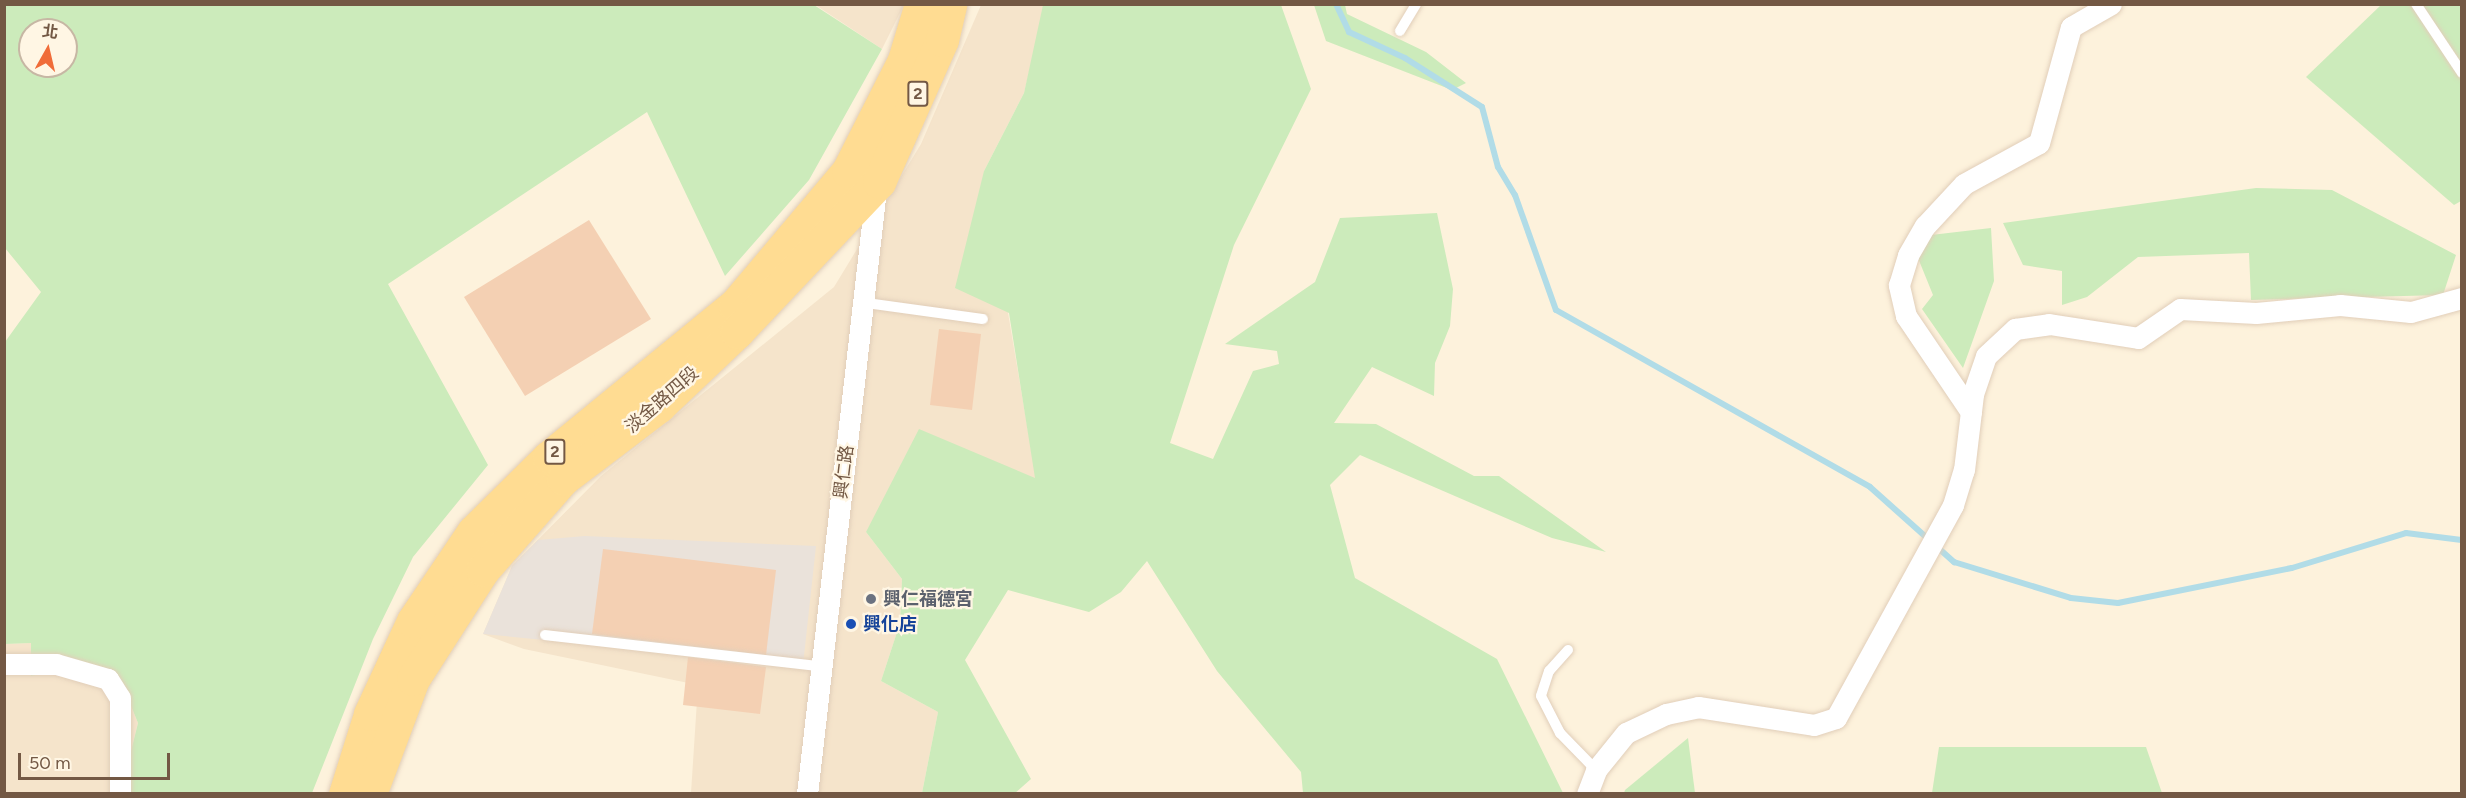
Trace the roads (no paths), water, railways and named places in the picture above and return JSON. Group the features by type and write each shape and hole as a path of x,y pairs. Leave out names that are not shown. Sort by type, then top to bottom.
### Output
{"main road":[{"name":"淡金路四段","path":"345,794 370,714 413,621 473,532 549,458 735,305 848,171 904,60 921,4"},
{"name":"淡金路四段","path":"370,794 413,679 483,570 563,479 668,398 879,182 942,40 950,4"}],"street":[{"path":"1971,412 1906,315 1899,285 1908,255 1925,226 1964,184 2040,143 2071,27 2112,4"},
{"path":"848,171 879,182"},
{"name":"興仁路","path":"807,794 819,666 866,303 879,182"},
{"path":"1587,794 1596,770 1626,733 1666,714 1698,707 1814,725 1836,718 1953,505 1971,412 1986,356 2015,329 2049,324 2138,338 2180,309 2256,313 2340,305 2411,312 2462,298"},
{"path":"4,664 56,664 108,679 120,698 120,794"}],"lane":[{"path":"1400,31 1416,4"},
{"path":"2416,4 2462,73"},
{"path":"866,303 983,319"},
{"path":"545,635 819,666"},
{"path":"1568,650 1549,671 1541,696 1560,733 1596,770"}],"waterway":[{"path":"1336,4 1349,32 1405,58 1482,107 1498,167 1515,195 1556,310 1870,487 1954,562 2071,598 2118,603 2292,568 2406,533 2462,540"}],"place":[{"name":"興仁福德宮","path":"871,599"},
{"name":"興化店","path":"851,624"}]}
